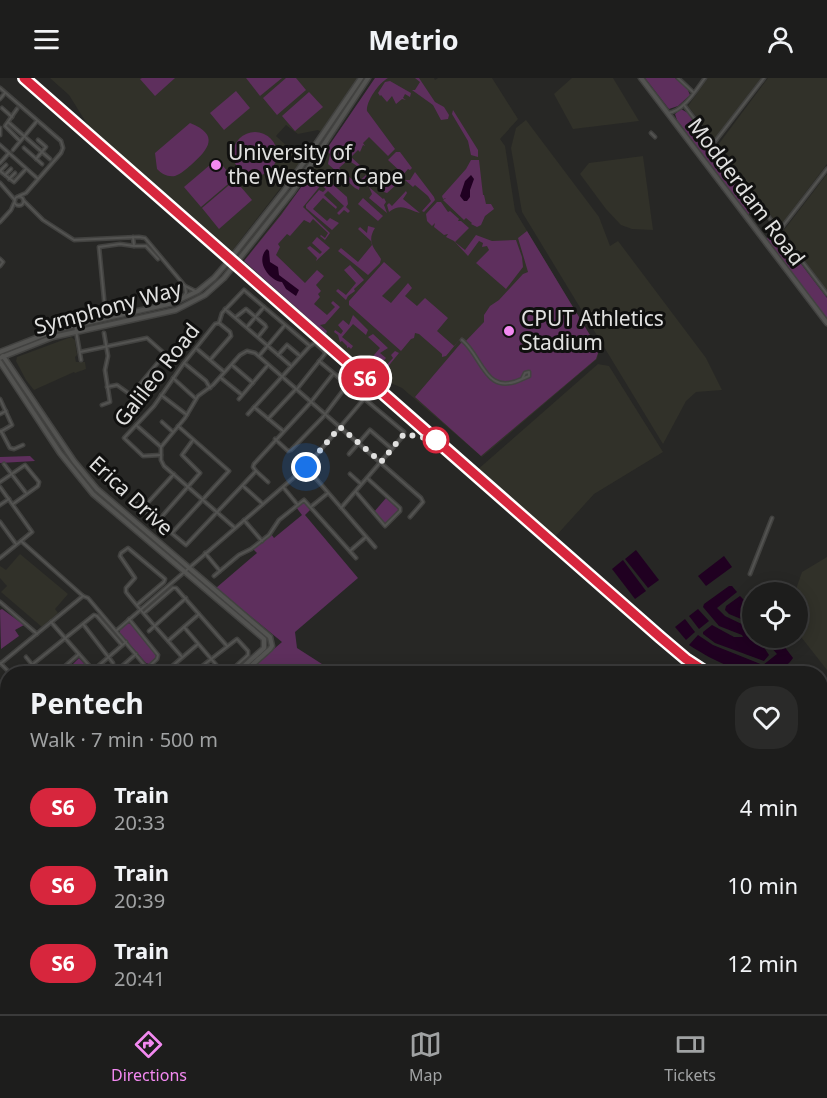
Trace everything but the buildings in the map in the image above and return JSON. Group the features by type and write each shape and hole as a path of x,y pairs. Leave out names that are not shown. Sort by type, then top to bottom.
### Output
{"main road":[{"name":"Symphony Way","path":"1,355 43,334 173,303 198,291 214,278 273,205 361,78"},
{"name":"Symphony Way","path":"1,355 43,339 176,310 200,298 216,286 246,252 293,191 368,78"},
{"name":"Modderdam Road","path":"641,78 827,323"},
{"name":"Erica Drive","path":"1,355 80,480 107,507 270,637 272,646 270,650 251,666"},
{"name":"Erica Drive","path":"186,570 264,639 264,648 244,666"}],"street":[{"path":"678,78 694,93"},
{"path":"684,83 688,78"},
{"path":"670,115 684,105 705,78"},
{"path":"713,144 764,78"},
{"path":"0,88 61,141 63,148 26,193 17,199 0,222"},
{"path":"0,99 5,93"},
{"path":"684,105 827,294"},
{"path":"2,108 12,117"},
{"path":"18,109 5,127 20,141"},
{"path":"12,150 38,121"},
{"path":"8,122 50,159"},
{"path":"0,128 0,135"},
{"path":"651,133 655,136"},
{"path":"36,159 46,147 38,140"},
{"path":"0,145 38,179"},
{"path":"24,148 42,164"},
{"path":"0,163 9,153"},
{"path":"6,165 0,171 14,182 27,169"},
{"path":"5,175 10,169"},
{"path":"779,231 827,169"},
{"path":"9,179 15,173"},
{"path":"0,183 17,199 20,205 29,208"},
{"path":"11,210 20,205 26,193"},
{"path":"17,199 24,200 29,208 43,220 74,240 142,237 149,241 184,286 192,291 198,291"},
{"path":"133,237 134,246"},
{"path":"105,309 99,247 120,244 146,246 158,259"},
{"path":"0,260 3,262 0,266"},
{"path":"142,310 182,297 186,293 184,286"},
{"name":"Galileo Road","path":"161,455 143,456 124,440 154,406 184,363 218,323 225,309 243,290 310,346 315,343 324,351 325,354 319,361"},
{"path":"246,327 264,307"},
{"path":"236,318 245,308 256,317 266,327 258,337"},
{"path":"225,309 292,367"},
{"path":"210,360 231,336 230,332 218,323"},
{"path":"75,325 81,360"},
{"path":"259,356 285,325"},
{"path":"102,405 110,402 105,370 109,358 104,333"},
{"path":"80,352 147,338 166,354 131,395 117,385 107,387"},
{"path":"462,340 473,351 483,371 490,378 508,383 522,379"},
{"path":"278,355 287,345 301,356"},
{"path":"248,414 310,346"},
{"path":"196,348 224,372"},
{"path":"235,528 162,464 161,447 187,415 195,398 210,388 245,352 252,352 259,356 422,499 423,502 410,517"},
{"path":"268,419 297,389 319,361 403,430 404,435 341,508"},
{"path":"184,363 206,381 210,388"},
{"path":"232,364 253,383"},
{"path":"239,399 268,365"},
{"path":"268,482 253,466 333,374"},
{"path":"220,377 242,395"},
{"path":"173,378 195,398"},
{"path":"275,440 290,451 325,414 348,384"},
{"path":"161,395 187,415"},
{"path":"0,399 12,425 1,432 10,448 23,445"},
{"path":"116,630 306,467 364,399"},
{"path":"254,406 283,431"},
{"path":"0,414 6,411"},
{"path":"162,422 173,432"},
{"path":"136,425 161,447"},
{"path":"171,534 229,471 178,426"},
{"path":"349,454 374,426"},
{"path":"370,430 392,449"},
{"path":"157,522 200,472 182,454 193,440"},
{"path":"4,464 26,494"},
{"path":"0,482 25,465 39,483 12,505"},
{"path":"306,467 375,547"},
{"path":"135,503 186,545 256,471"},
{"path":"142,509 174,474"},
{"path":"350,474 362,484"},
{"path":"356,492 384,525 388,525 400,511 400,508 367,478"},
{"path":"243,486 263,504"},
{"path":"0,487 32,531 0,557"},
{"path":"283,487 297,504"},
{"path":"312,506 328,492"},
{"path":"0,505 9,499"},
{"path":"214,576 238,555 262,541 279,520 305,500 356,558"},
{"path":"750,574 772,518"},
{"path":"244,520 262,541"},
{"path":"0,522 16,545"},
{"path":"350,551 366,537"},
{"path":"21,541 88,598 145,666"},
{"path":"137,605 165,579 128,548 120,556 136,577 125,590 140,609 182,657"},
{"path":"205,553 220,571"},
{"path":"144,613 174,588 177,588 227,646"},
{"path":"0,663 83,596"},
{"path":"149,631 186,598"},
{"path":"1,605 37,634"},
{"path":"168,641 199,614"},
{"path":"26,657 33,664 92,616 97,616 122,645"},
{"path":"129,619 158,654 158,659 149,666"},
{"path":"51,622 90,666"},
{"path":"83,624 113,663"},
{"path":"184,627 218,666"},
{"path":"202,666 237,639 249,653 234,666"},
{"path":"98,666 126,642"},
{"path":"173,666 198,644"},
{"path":"64,666 79,654"},
{"path":"122,666 136,654"}],"shaded area":[{"name":"University of the Western Cape","path":"50,78 357,78 321,132 318,130 298,134 286,125 276,136 302,160 232,251 89,127 69,95"},
{"path":"175,78 155,96 140,79"},
{"path":"246,78 282,78 260,96"},
{"path":"286,78 296,78 306,90 277,115 263,98"},
{"path":"375,78 434,78 435,80 438,78 492,78 518,119 500,139 505,146 515,211 599,350 597,359 482,457 402,388 371,374 243,262 299,190"},
{"path":"375,78 388,78 374,93 367,111 395,149 388,156 369,137 363,143 365,146 363,145 360,152 358,150 351,157 362,167 348,160 339,168 355,182 355,185 366,175 359,190 328,164 330,154 326,150"},
{"path":"415,78 419,78 435,102 444,107 449,115 448,119 441,120 433,105 412,90 415,90 420,82"},
{"path":"572,78 613,78 639,121 573,129 554,94"},
{"path":"645,78 675,78 687,88 690,95 678,106 669,109"},
{"path":"708,78 761,78 715,138 688,106"},
{"path":"768,78 827,78 827,164 781,225 778,225 718,145"},
{"path":"390,81 411,93 410,97 405,94 403,98 406,100 402,99 396,104 392,96 387,102 378,93 385,82"},
{"path":"236,91 250,108 224,130 210,113"},
{"path":"309,92 323,107 295,131 282,116"},
{"path":"681,109 688,113 744,187 743,192 754,205 748,215 677,120 675,114"},
{"path":"453,110 478,150 478,157 471,155 468,141 452,114"},
{"path":"526,120 599,217 610,246 618,241 706,358 722,390 696,392 686,401 663,444 522,212 511,148 516,128"},
{"path":"190,123 205,132 208,137 207,148 181,173 175,176 165,175 157,169 155,153"},
{"path":"255,132 271,138 277,154 271,170 255,176 239,170 233,154 239,138"},
{"path":"396,152 400,152 412,168 402,176 404,179 400,176 402,173 388,160"},
{"path":"643,156 653,230 632,229 621,225 580,174 589,163"},
{"path":"217,159 234,179 201,207 184,187"},
{"path":"471,160 479,160 483,195 486,204 491,204 494,209 477,227 466,218 464,220 443,200 446,198 443,199 442,196"},
{"path":"415,172 435,200 424,212 422,211 431,201 415,185 413,187 405,180 410,180"},
{"path":"320,173 347,197 346,207 350,211 348,213 344,210 339,215 337,213 344,206 328,191 324,195 337,207 336,209 323,198 313,209 327,221 330,218 339,223 332,230 306,208 319,190 323,192 326,189 321,185 303,207 330,233 325,240 320,236 325,238 328,233 313,219 310,223 304,220 290,236 287,234 278,244 280,247 276,255 305,283 317,270 324,276 316,285 321,291 318,294 320,297 314,304 327,315 335,307 331,303 333,301 340,307 325,324 320,325 327,331 326,334 244,261 307,179 311,181"},
{"path":"827,174 827,293 784,230"},
{"path":"471,175 474,179 470,197 464,201 460,196 465,181"},
{"path":"375,176 388,187 394,182 397,184 387,193 384,192 371,181"},
{"path":"235,180 252,200 219,229 202,208"},
{"path":"369,187 384,198 387,213 369,198 372,194"},
{"path":"406,191 403,199 420,213 402,207 389,212 387,205 389,203 392,206"},
{"path":"363,198 383,216 378,221 358,204"},
{"path":"437,202 441,202 448,212 450,211 459,219 458,221 469,228 455,242 465,250 476,235 492,241 516,240 523,267 506,289 476,263 489,250 487,246 482,247 483,243 479,241 468,256 454,241 446,237 448,234 444,235 434,227 435,223 432,226 427,221 426,214"},
{"path":"368,226 375,228 371,241 358,229 360,227 367,233"},
{"path":"527,231 599,350 596,359 481,456 415,397 461,343 464,343 484,322 484,315 490,306 499,300 523,274 528,272 518,238"},
{"path":"776,231 827,298 827,320 766,239"},
{"path":"317,237 330,248 316,261 317,258 307,248 310,246 320,254 322,252 312,243"},
{"path":"371,241 381,259 368,275 338,251 341,248 358,262 372,245"},
{"path":"267,249 270,262 278,267 279,275 299,290 296,296 286,289 282,282 268,274 262,259"},
{"path":"384,262 401,277 382,296 391,303 408,283 412,288 405,296 417,306 425,298 448,318 437,331 454,346 465,333 446,356 442,357 442,354 415,333 414,338 401,351 349,305 349,301"},
{"path":"350,265 364,280 346,300 336,291 338,289 346,295 356,283 344,270"},
{"path":"353,315 368,330 366,335 353,324 342,337 353,346 351,349 347,348 342,341 340,342 338,335 334,332 335,330 341,334 343,331 338,325 343,320 349,325"},
{"path":"373,334 388,348 380,353 386,358 380,365 374,359 372,362 381,371 393,358 391,355 395,351 399,353 382,374 377,373 378,371 371,365 365,364 359,357 357,358 359,355 365,361 367,359 369,361 380,348 368,337"},
{"path":"71,337 75,340 76,362 85,362 86,369 34,390 16,361 17,357"},
{"path":"598,364 609,366 663,452 594,494 554,538 476,471"},
{"path":"30,456 35,461 0,463 0,457"},
{"path":"386,498 399,510 385,525 374,512"},
{"path":"303,501 312,508 305,515 358,578 295,632 297,648 325,666 254,666 282,642 216,588 257,553 253,549 271,534 274,538 302,515 296,507"},
{"path":"636,550 659,580 648,588 625,559"},
{"path":"20,554 68,594 55,609 58,613 42,627 1,592 7,586 0,578 0,566 6,570"},
{"path":"724,556 732,567 706,586 698,576"},
{"path":"827,557 827,666 824,666 808,646 808,582 798,582 802,572"},
{"path":"623,560 646,591 635,599 612,569"},
{"path":"732,586 737,592 717,608 725,616 742,624 742,635 719,626 703,607 704,604"},
{"path":"740,596 742,598 742,619 729,614 725,610 726,606"},
{"path":"2,609 24,625 15,630 19,636 1,649 0,610"},
{"path":"698,609 709,621 699,629 689,616"},
{"path":"685,619 695,632 686,640 675,627"},
{"path":"127,623 131,624 156,654 149,664 120,633 120,629"},
{"path":"712,625 734,637 742,637 742,648 764,648 769,655 764,661 715,643 703,632"},
{"path":"698,635 713,645 763,665 777,654 772,648 786,648 793,658 785,666 727,666 689,645"},
{"path":"79,658 86,666 71,666"}],"railway":[{"path":"26,78 661,636 700,666"}],"train":[{"name":"S6","path":"24,78 660,637 697,666"}],"place":[{"name":"University of the Western Cape","path":"216,165"},
{"name":"CPUT Athletics Stadium","path":"509,331"}],"route":[{"path":"306,467 340,427 381,462 404,434 436,440"}]}
